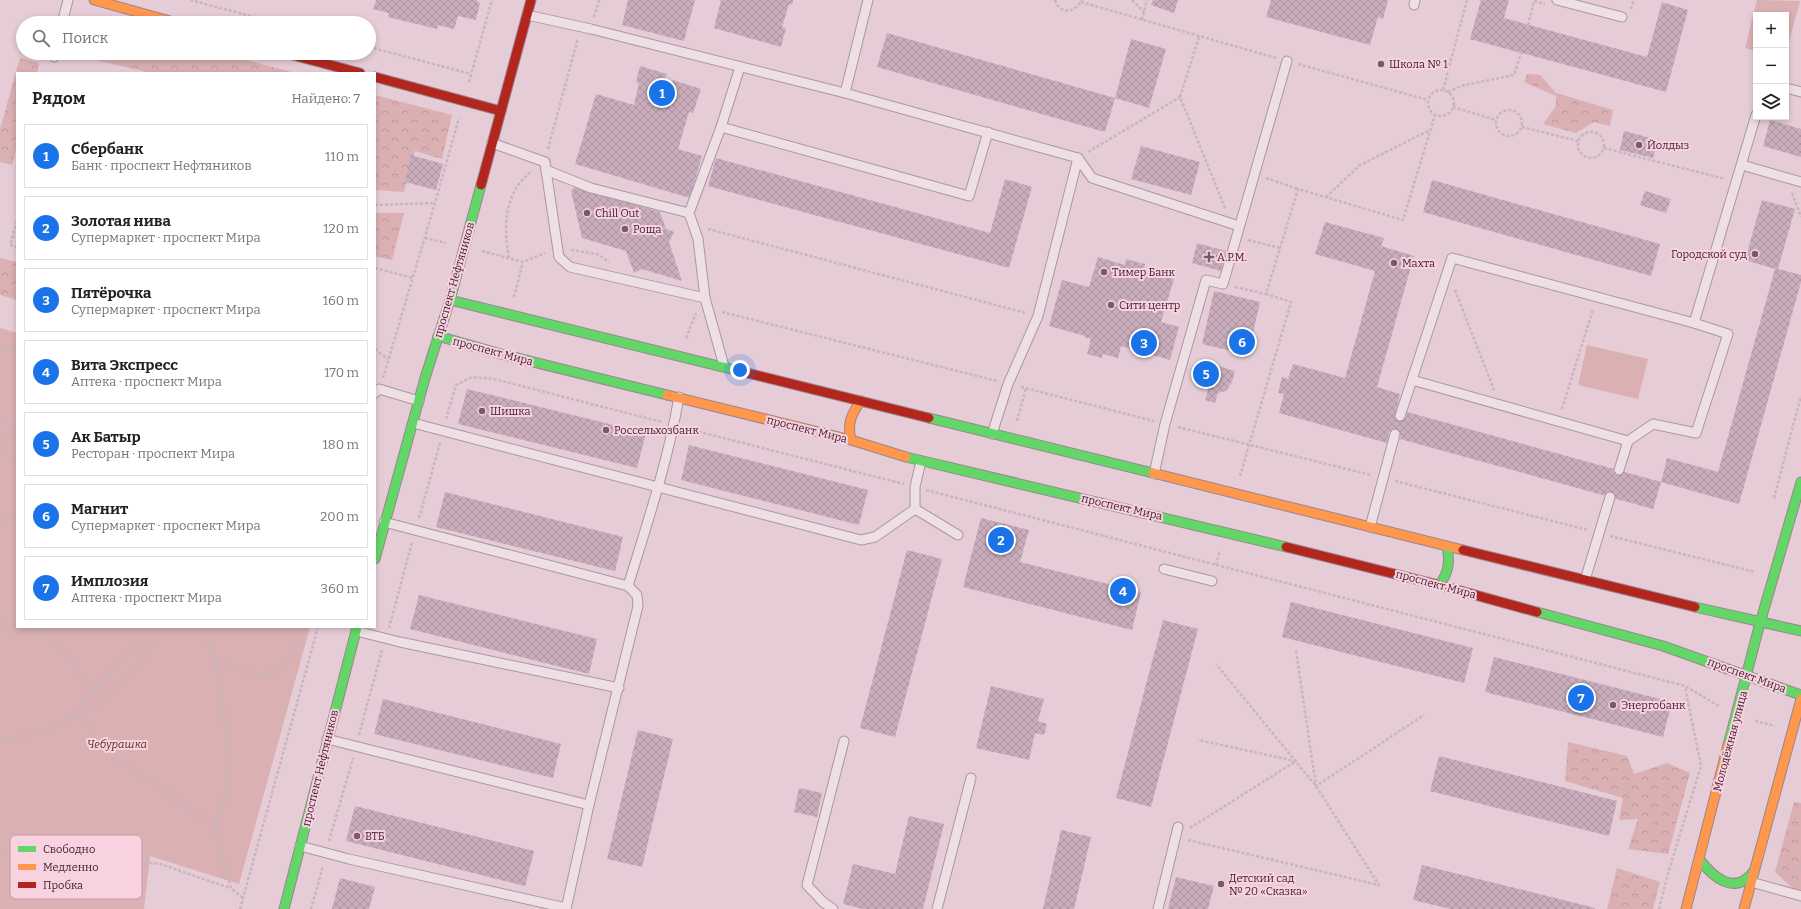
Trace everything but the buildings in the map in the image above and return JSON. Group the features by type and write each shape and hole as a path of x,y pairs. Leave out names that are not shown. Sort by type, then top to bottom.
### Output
{"main road":[{"path":"94,0 152,16"},
{"name":"проспект Нефтяников","path":"376,555 419,401 450,300 531,0"},
{"path":"311,60 356,72"},
{"path":"376,77 501,111"},
{"path":"450,300 1760,623 1801,631"},
{"name":"проспект Мира","path":"438,336 501,354 850,440 921,461 1439,584 1663,646 1801,695"},
{"path":"850,440 848,430 849,419 853,410 861,401"},
{"name":"Молодёжная улица","path":"1686,909 1760,623 1801,482"},
{"path":"1439,584 1445,579 1450,563 1447,546"},
{"name":"проспект Нефтяников","path":"284,909 356,629"},
{"path":"1744,909 1801,699"},
{"path":"1699,859 1713,876 1721,881 1731,883 1741,882 1750,878 1754,871"}],"lane":[{"path":"64,16 68,0"},
{"path":"845,93 868,0"},
{"path":"1557,0 1622,17"},
{"path":"527,15 591,28 845,93 1078,158 1092,178 1235,225"},
{"path":"1154,474 1165,424 1206,280 1223,284 1236,237 1235,225 1254,174 1287,61"},
{"path":"724,368 707,308 698,239 689,213 721,127 740,67"},
{"path":"1789,89 1801,92"},
{"path":"1694,323 1755,120"},
{"path":"721,127 969,196 988,132"},
{"path":"492,144 546,166 591,188 689,213"},
{"path":"992,434 1008,384 1038,316 1078,158"},
{"path":"1742,165 1801,182"},
{"path":"546,166 559,257 570,267 705,298"},
{"path":"1400,416 1452,258 1694,323 1728,334 1696,434 1653,424 1628,441 1618,470"},
{"path":"1412,380 1628,441"},
{"path":"377,391 419,401"},
{"path":"628,586 658,486 674,425 679,397"},
{"path":"413,423 861,540 874,537 915,509"},
{"path":"1370,527 1395,434"},
{"path":"915,509 915,487 921,461"},
{"path":"1585,580 1610,497"},
{"path":"915,509 958,535"},
{"path":"300,846 349,859 566,909 589,805 638,606 636,595 628,586 384,522"},
{"path":"1164,569 1212,581"},
{"path":"356,629 400,642 619,688"},
{"path":"327,739 589,805"},
{"path":"833,909 823,902 807,885 844,741"},
{"path":"937,909 971,778"},
{"path":"1158,909 1178,827"},
{"path":"1751,882 1801,896"}],"path":[{"path":"190,0 251,16"},
{"path":"386,368 435,204 492,0"},
{"path":"591,28 599,0"},
{"path":"1055,0 1058,7 1063,11 1070,11 1077,8 1081,1 1199,37 1428,100"},
{"path":"1132,0 1144,12"},
{"path":"1142,20 1147,0"},
{"path":"1443,90 1467,0"},
{"path":"509,258 505,238 509,202 514,190 523,178 546,166 582,26"},
{"path":"1199,37 1180,97 1235,225"},
{"path":"376,49 471,74"},
{"path":"1448,92 1461,86 1514,75 1521,53"},
{"path":"1443,90 1452,96 1454,107 1450,113 1443,116 1435,116 1430,112 1427,106 1428,100 1433,92 1443,90"},
{"path":"1078,158 1180,97"},
{"path":"1454,107 1496,120"},
{"path":"1512,110 1521,116 1522,127 1518,133 1512,136 1504,136 1499,132 1496,126 1496,120 1502,112 1512,110"},
{"path":"1254,174 1298,189 1404,220 1435,116"},
{"path":"1522,127 1578,141"},
{"path":"1326,197 1360,165 1431,130"},
{"path":"1593,132 1602,138 1604,148 1600,155 1593,158 1586,158 1580,154 1577,148 1578,141 1583,134 1593,132"},
{"path":"1604,148 1737,182"},
{"path":"1789,188 1801,217"},
{"path":"1266,294 1298,189"},
{"path":"376,205 435,204"},
{"path":"16,224 10,245 16,247"},
{"path":"694,226 1038,316"},
{"path":"1236,237 1280,248"},
{"path":"513,302 523,262"},
{"path":"376,268 413,278"},
{"path":"1448,271 1500,405"},
{"path":"1223,284 1266,294 1291,302 1249,444"},
{"path":"1558,421 1596,297"},
{"path":"707,308 1755,572 1757,565"},
{"path":"0,347 16,351"},
{"path":"376,350 388,359"},
{"path":"456,385 472,378 494,379 1685,686 1700,766 1659,909"},
{"path":"1016,422 1026,388"},
{"path":"1773,503 1801,396"},
{"path":"0,421 16,425"},
{"path":"0,440 16,430"},
{"path":"0,446 16,462"},
{"path":"0,522 16,515"},
{"path":"0,622 16,627"},
{"path":"20,628 45,638 64,649 91,694"},
{"path":"69,720 148,628"},
{"path":"0,739 12,738 41,731 82,713 116,688 138,666 154,644 162,628"},
{"path":"203,628 215,658 223,707 229,762 226,792 217,818 216,833 231,888"},
{"path":"215,658 236,669 254,673 276,670 288,662 296,651 300,640 301,628"},
{"path":"240,909 318,628"},
{"path":"1296,650 1316,786"},
{"path":"1176,837 1379,885 1316,786 1216,664"},
{"path":"82,713 98,742 108,754 172,795 190,812 199,816 217,818"},
{"path":"1316,786 1424,715"},
{"path":"1198,740 1296,761"},
{"path":"1176,837 1296,761"},
{"path":"0,850 10,852"},
{"path":"142,862 160,864 231,888 242,898"}],"green space":[{"path":"1757,0 1800,1 1789,42 1789,12 1754,12"},
{"path":"1753,16 1753,50 1745,48"},
{"path":"19,60 28,60 39,63 37,72 16,72"},
{"path":"95,60 246,60 291,72 147,72"},
{"path":"16,72 16,149 12,165 0,162 0,129"},
{"path":"1527,74 1540,75 1556,93 1613,110 1610,126 1594,122 1576,133 1543,124 1556,106 1556,96 1524,82"},
{"path":"376,95 452,115 442,159 415,151 404,192 376,190"},
{"path":"376,213 404,213 392,260 376,256"},
{"path":"0,258 16,262 16,300 0,295"},
{"name":"Чебурашка","path":"0,328 16,333 16,628 310,628 239,884 150,856 144,909 0,909"},
{"path":"1587,345 1648,359 1638,399 1578,385"},
{"path":"1568,742 1627,756 1634,774 1667,763 1690,773 1668,854 1628,849 1638,819 1619,820 1623,798 1565,781"},
{"path":"1794,802 1801,803 1801,890 1793,889 1775,872"},
{"path":"1617,868 1660,882 1653,909 1607,909"}],"traffic: fast":[{"path":"376,555 425,378 450,300 481,185"},
{"path":"450,300 743,372"},
{"path":"438,336 501,354 667,395"},
{"path":"929,418 1153,473"},
{"path":"906,457 1286,547"},
{"path":"1728,745 1760,623 1801,482"},
{"path":"1439,585 1445,576 1448,567 1447,546"},
{"path":"1695,607 1801,631"},
{"path":"1537,612 1663,646 1801,695"},
{"path":"284,909 357,628"},
{"path":"1699,859 1711,872 1725,882 1739,883 1747,879 1754,871"}],"traffic: slow":[{"path":"94,0 152,16"},
{"path":"667,395 851,440 906,457"},
{"path":"851,440 849,429 851,419 861,401"},
{"path":"1153,473 1463,550"},
{"path":"1744,909 1801,699"},
{"path":"1686,909 1728,745"}],"traffic: jam":[{"path":"481,185 531,0"},
{"path":"311,60 356,72"},
{"path":"376,77 501,111"},
{"path":"743,372 929,418"},
{"path":"1286,547 1439,585 1537,612"},
{"path":"1463,550 1695,607"}],"place":[{"name":"Школа № 1","path":"1381,64"},
{"name":"Сбербанк","path":"662,93"},
{"name":"Йолдыз","path":"1639,145"},
{"name":"Chill Out","path":"587,213"},
{"name":"Роща","path":"625,229"},
{"name":"Городской суд","path":"1755,254"},
{"name":"А.Р.М.","path":"1209,257"},
{"name":"Махта","path":"1394,263"},
{"name":"Тимер Банк","path":"1104,272"},
{"name":"Сити центр","path":"1111,305"},
{"name":"Магнит","path":"1242,342"},
{"name":"Пятёрочка","path":"1144,343"},
{"name":"Ак Батыр","path":"1206,374"},
{"name":"Шишка","path":"482,411"},
{"name":"Россельхозбанк","path":"606,430"},
{"name":"Золотая нива","path":"1001,540"},
{"name":"Вита Экспресс","path":"1123,591"},
{"name":"Имплозия","path":"1581,698"},
{"name":"Энергобанк","path":"1613,705"},
{"name":"ВТБ","path":"357,836"},
{"name":"Детский сад № 20 «Сказка»","path":"1221,884"}]}
